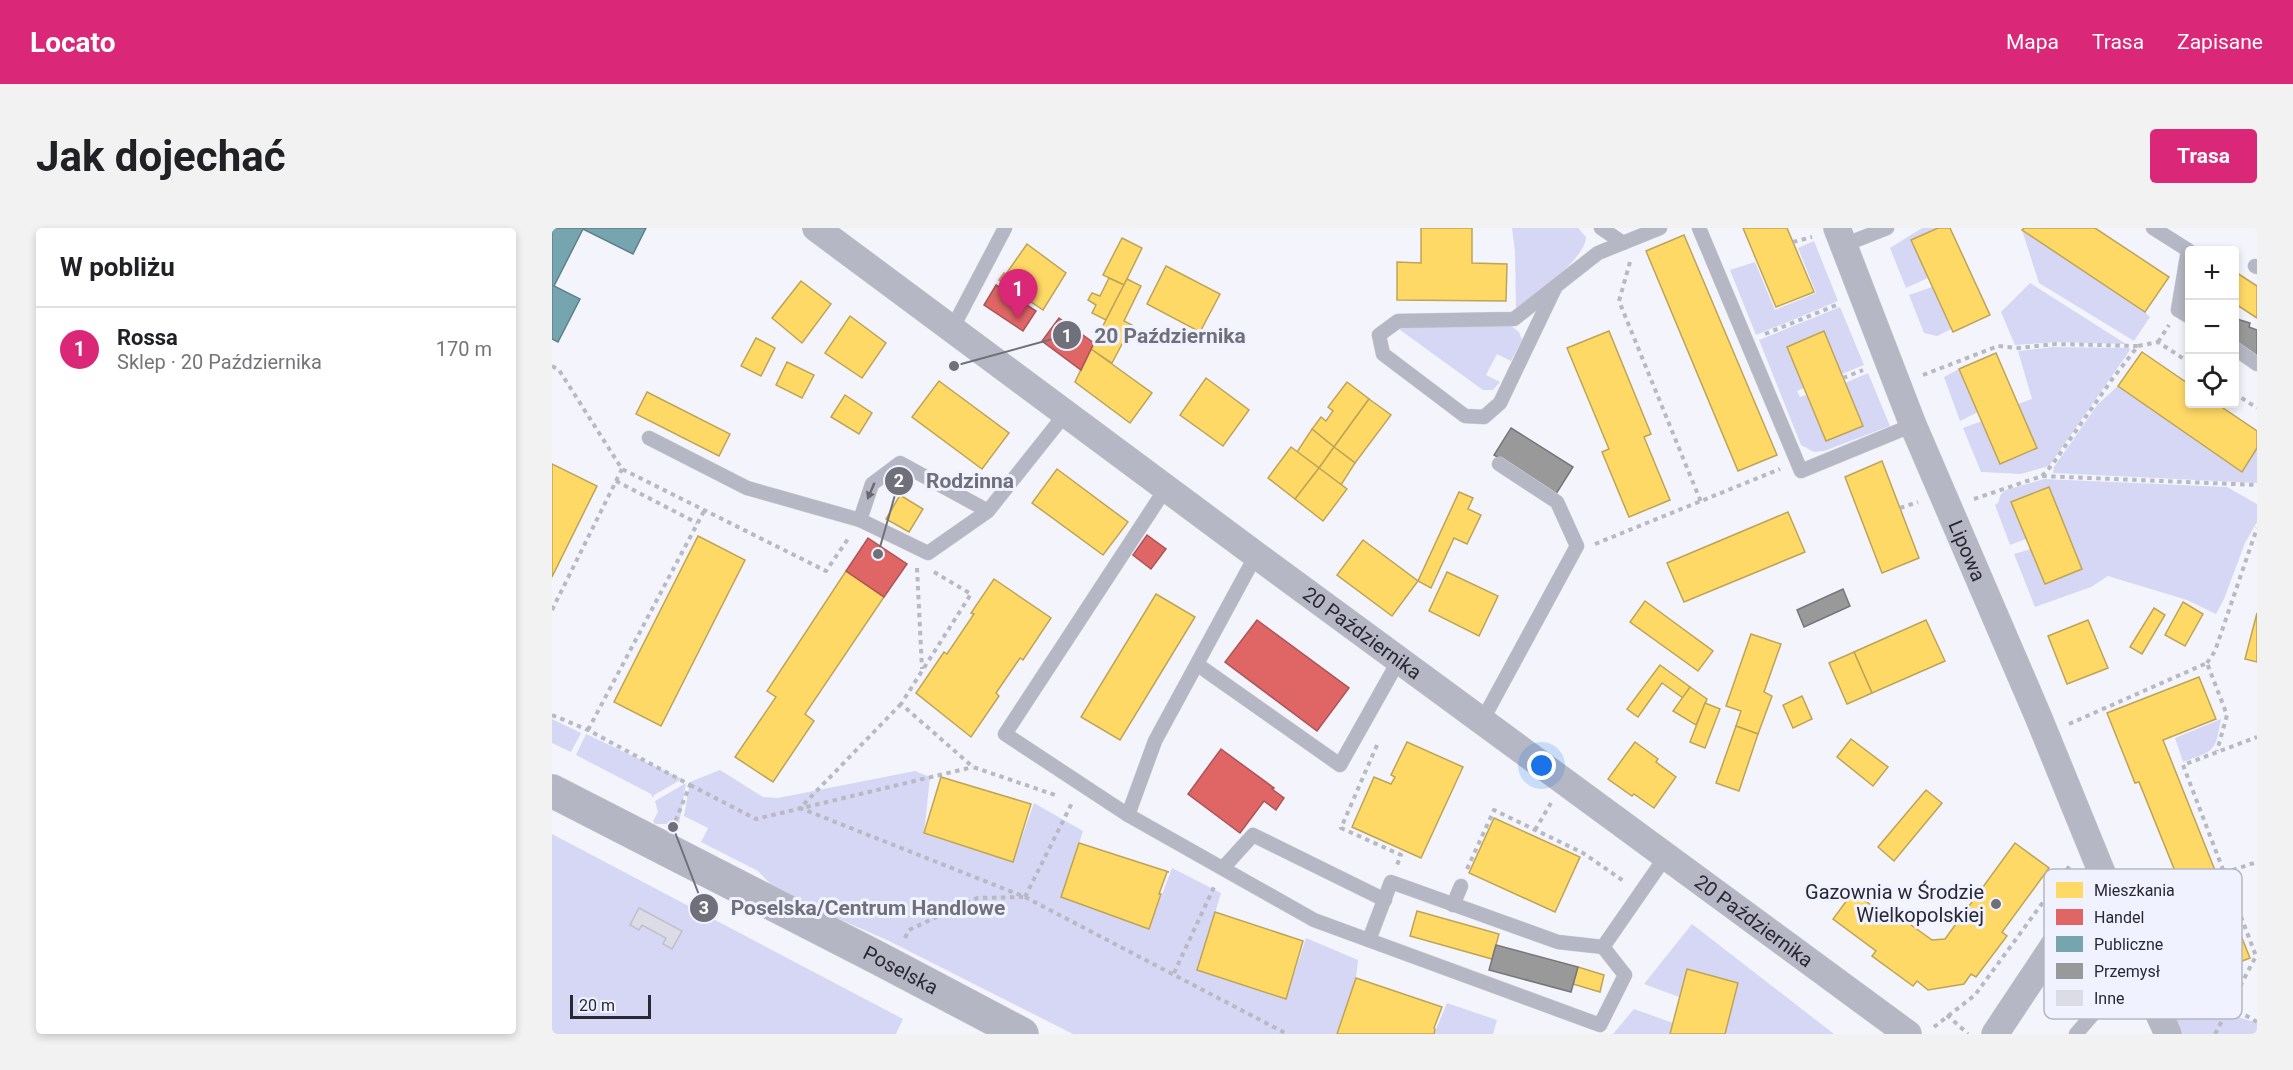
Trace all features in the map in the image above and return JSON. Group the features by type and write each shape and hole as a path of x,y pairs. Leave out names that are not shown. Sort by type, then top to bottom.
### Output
{"street":[{"name":"20 Października","path":"816,228 1482,721 1913,1033"},
{"name":"Lipowa","path":"1832,236 1898,385 1913,424 1937,504 2045,735 2100,869"},
{"name":"Poselska","path":"552,791 1022,1034"},
{"path":"1995,1034 2044,960"},
{"name":"Lipowa","path":"2161,1019 2168,1034"}],"lane":[{"path":"952,329 1005,228"},
{"path":"1601,228 1623,243"},
{"path":"1555,288 1500,403 1484,417 1465,416 1383,354 1379,335 1398,321 1514,319 1598,253 1660,228"},
{"path":"1699,228 1801,471 1913,424"},
{"path":"1832,236 1887,228"},
{"path":"2154,228 2188,250 2178,310 2185,314"},
{"path":"2239,351 2257,364"},
{"path":"648,438 747,488 860,520 928,553 988,512 1066,413"},
{"path":"860,520 872,484 900,463 988,512"},
{"path":"1482,721 1576,546 1557,502 1499,464"},
{"path":"1166,488 1005,734 1128,815 1314,920 1600,1025 1625,975 1603,947 1558,942 1391,882 1369,940"},
{"path":"1128,815 1155,741 1256,555"},
{"path":"1198,665 1340,765 1399,660"},
{"path":"1223,868 1252,835 1384,900"},
{"path":"1603,947 1666,856"},
{"path":"1453,905 1463,880"},
{"path":"2076,1034 2089,1019"}],"path":[{"path":"1793,242 1832,236"},
{"path":"1637,237 1619,301 1701,502"},
{"path":"1746,341 1842,302"},
{"path":"1898,385 1998,346 2018,348 2056,344 2138,346 2158,342 2185,360"},
{"path":"2042,476 2138,346"},
{"path":"552,366 559,370 622,469 704,511 826,571 860,520"},
{"path":"1843,378 1870,368"},
{"path":"2239,396 2257,408"},
{"path":"1576,546 1601,543 1797,462"},
{"path":"552,610 622,469"},
{"path":"1900,508 1937,504 2042,476 2257,485"},
{"path":"616,482 698,523"},
{"path":"588,730 704,511"},
{"path":"2045,735 2207,663 2215,651 2257,528"},
{"path":"800,808 901,704 971,594 916,562 922,670"},
{"path":"2207,663 2227,715 2217,752"},
{"path":"901,704 973,767 1073,801"},
{"path":"552,715 588,730 756,819 973,767"},
{"path":"1381,735 1341,828 1401,855 1390,886"},
{"path":"2222,869 2183,765 2257,737"},
{"path":"1025,897 1081,784"},
{"path":"673,827 690,785"},
{"path":"1535,830 1551,803"},
{"path":"800,808 1025,897 1287,1034"},
{"path":"1463,880 1494,810 1583,853 1641,893"},
{"path":"2236,869 2257,862"},
{"path":"2068,869 2072,863"},
{"path":"1174,973 1223,868"},
{"path":"909,930 977,898 1025,897"},
{"path":"1913,1033 1947,1015 1975,995 2044,901"},
{"path":"2242,920 2256,956 2242,983"},
{"path":"2242,1013 2257,1022"},
{"path":"1947,1015 1968,1034"},
{"path":"2216,1034 2224,1019"}],"shaded area":[{"path":"1512,228 1578,228 1586,237 1584,245 1569,266 1546,287 1516,309 1515,252"},
{"path":"1922,228 1938,228 1911,240 1928,278 1906,288 1890,248"},
{"path":"2022,230 2145,312 2150,317 2134,341 2039,283"},
{"path":"1814,241 1838,301 1756,335 1730,270 1755,262 1775,310 1816,293 1798,248"},
{"path":"2030,283 2126,344 2057,342 2015,345 2001,312"},
{"path":"1932,287 1951,329 1937,336 1924,333 1909,295"},
{"path":"1840,307 1864,365 1842,374 1824,331 1787,347 1804,388 1797,391 1800,397 1806,395 1826,441 1863,426 1845,383 1868,373 1890,426 1824,451 1814,452 1801,445 1759,340"},
{"path":"1511,326 1519,332 1522,340 1511,361 1497,354 1486,375 1500,382 1493,390 1483,390 1396,327"},
{"path":"2053,347 2129,348 2130,350 2049,466 2021,474 1981,472 1963,428 1982,421 2000,463 2036,448 2018,404 2032,399 2018,351"},
{"path":"1959,369 1978,412 1960,421 1944,377"},
{"path":"2118,386 2242,472 2257,448 2257,483 2053,473 2054,467 2098,404"},
{"path":"2044,479 2227,487 2257,504 2257,522 2245,543 2216,614 2187,600 2108,576 2091,587 2035,607 2014,554 2031,549 2045,584 2082,568 2049,487 2012,502 2026,539 2010,545 1995,505 2006,490"},
{"path":"552,719 581,733 571,752 552,743"},
{"path":"2221,719 2212,749 2183,762 2175,738"},
{"path":"586,734 682,779 654,795 653,798 651,794 576,755"},
{"path":"720,770 763,797 778,798 915,771 930,777 924,834 1013,862 1034,803 1083,831 1062,897 1149,929 1172,868 1221,893 1198,970 1286,999 1306,938 1358,960 1356,978 1337,1034 1073,1034 889,941 778,892 758,871 701,842 708,828 684,816 690,782"},
{"path":"686,783 679,824 655,824 653,821 658,812 655,801"},
{"path":"552,834 903,1019 896,1034 552,1034"},
{"path":"1692,924 1834,1034 1725,1034 1738,983 1687,969 1679,997 1644,984"},
{"path":"1447,1003 1497,1020 1493,1034 1434,1034"},
{"path":"1634,1009 1673,1023 1670,1034 1613,1034"},
{"path":"2242,1018 2257,1023 2257,1034 2175,1034 2174,1019"}],"building: Mieszkania":[{"path":"1421,228 1472,228 1472,263 1507,264 1506,301 1397,300 1397,262 1421,263"},
{"path":"1743,228 1787,228 1814,292 1776,307"},
{"path":"1938,228 1950,228 1990,315 1953,332 1911,240"},
{"path":"2024,228 2095,228 2169,277 2145,312 2022,230"},
{"path":"1684,235 1777,455 1738,471 1646,251"},
{"path":"1122,238 1142,248 1124,285 1103,275"},
{"path":"1027,244 1066,273 1043,310 999,280 1004,273 1006,274"},
{"path":"1166,266 1220,294 1200,332 1147,304"},
{"path":"2239,274 2257,286 2257,318 2239,306"},
{"path":"1109,278 1124,285 1106,320 1092,313 1096,305 1088,300 1092,293 1100,296"},
{"path":"1127,279 1141,286 1124,321 1132,325 1112,363 1091,349"},
{"path":"801,281 831,304 802,343 772,318"},
{"path":"850,316 886,343 862,378 825,353"},
{"path":"1609,331 1651,434 1644,437 1670,500 1629,517 1602,452 1609,449 1567,348"},
{"path":"1824,331 1863,426 1826,441 1787,347"},
{"path":"756,338 775,348 761,376 741,366"},
{"path":"1091,349 1152,393 1130,423 1075,382"},
{"path":"2142,352 2185,382 2185,408 2223,408 2257,431 2257,448 2242,472 2118,386"},
{"path":"1996,353 2037,448 2000,464 1959,369"},
{"path":"787,362 814,375 802,398 776,385"},
{"path":"1206,378 1249,410 1223,446 1180,415"},
{"path":"939,381 1009,433 982,469 912,417"},
{"path":"1347,382 1369,399 1334,447 1312,429 1321,417 1326,421 1333,411 1328,407"},
{"path":"647,392 730,434 719,456 636,414"},
{"path":"845,395 872,413 859,434 831,417"},
{"path":"1369,399 1391,415 1355,463 1334,447"},
{"path":"1312,429 1334,447 1319,468 1297,452"},
{"path":"1291,447 1319,468 1295,499 1268,478"},
{"path":"1334,447 1355,463 1341,485 1319,468"},
{"path":"1882,461 1919,558 1882,573 1845,477"},
{"path":"552,464 597,486 552,577"},
{"path":"1319,468 1347,489 1323,521 1295,499"},
{"path":"1057,469 1128,522 1103,555 1032,503"},
{"path":"2049,487 2082,569 2045,584 2011,502"},
{"path":"1459,492 1473,498 1468,509 1481,515 1467,544 1454,538 1431,588 1418,581"},
{"path":"900,495 923,509 909,532 886,519"},
{"path":"1788,512 1805,552 1684,602 1667,563"},
{"path":"698,536 745,560 661,726 614,702"},
{"path":"1363,540 1418,581 1392,616 1337,575"},
{"path":"846,571 884,597 805,714 814,721 773,782 735,757 776,697 767,691"},
{"path":"1447,572 1498,596 1479,636 1429,611"},
{"path":"994,579 1051,618 1023,660 1020,658 996,693 999,696 971,737 916,693 944,652 947,654"},
{"path":"1156,594 1195,617 1120,740 1081,717"},
{"path":"1645,601 1713,651 1698,671 1630,622"},
{"path":"2183,602 2203,614 2185,646 2165,635"},
{"path":"2154,608 2165,615 2142,654 2130,647"},
{"path":"2257,613 2257,662 2245,659"},
{"path":"1926,620 1945,661 1872,693 1854,652"},
{"path":"2088,620 2108,668 2067,684 2048,636"},
{"path":"1751,634 1781,644 1764,692 1772,696 1758,734 1736,726 1741,711 1726,706"},
{"path":"1854,652 1872,693 1847,704 1829,663"},
{"path":"1660,665 1690,687 1683,698 1662,683 1638,717 1627,709"},
{"path":"2199,677 2216,719 2163,740 2214,869 2174,869 2139,782 2135,783 2107,713"},
{"path":"1690,687 1707,699 1696,725 1673,711"},
{"path":"1802,696 1812,719 1793,728 1783,705"},
{"path":"1705,703 1720,709 1705,748 1690,742"},
{"path":"1736,726 1758,734 1739,791 1716,783"},
{"path":"1851,739 1888,767 1873,786 1837,757"},
{"path":"1407,742 1463,767 1421,858 1352,827 1374,777 1391,784 1395,777 1391,775"},
{"path":"1635,742 1658,759 1656,762 1676,777 1654,808 1608,779"},
{"path":"941,777 1031,804 1013,862 924,833"},
{"path":"1926,790 1942,803 1894,861 1878,847"},
{"path":"1494,818 1580,857 1555,912 1469,873"},
{"path":"1079,843 1169,872 1167,872 1159,894 1161,894 1149,929 1061,897"},
{"name":"Gazownia w Środzie Wielkopolskiej","path":"2015,843 2049,868 2044,869 2044,875 2002,932 2007,936 1976,977 1971,974 1964,984 1928,990 1917,981 1913,986 1872,956 1876,951 1833,919 1853,892 1896,923 1900,917 1932,940 1945,939"},
{"path":"1417,911 1499,934 1492,959 1410,936"},
{"path":"1215,912 1303,941 1286,999 1197,970"},
{"path":"2242,938 2250,958 2242,961"},
{"path":"1578,967 1604,975 1600,992 1573,984"},
{"path":"1687,969 1738,983 1725,1034 1670,1034"},
{"path":"1356,978 1442,1007 1434,1034 1337,1034"}],"building: Handel":[{"path":"996,285 1036,311 1023,331 984,305"},
{"path":"1059,318 1094,343 1081,370 1042,341"},
{"path":"1147,535 1166,549 1151,569 1133,555"},
{"path":"868,538 907,564 884,597 846,571"},
{"path":"1257,620 1349,688 1317,731 1225,662"},
{"path":"1221,749 1284,798 1276,810 1264,801 1240,833 1188,794"}],"building: Publiczne":[{"path":"552,228 646,228 633,254 583,229 554,286 580,299 558,342 552,339"}],"building: Przemysł":[{"path":"2239,320 2250,323 2249,327 2257,330 2257,360 2239,347"},
{"path":"1511,428 1573,467 1556,494 1494,455"},
{"path":"1843,589 1850,606 1804,627 1797,610"},
{"path":"1496,945 1578,967 1571,992 1489,970"}],"building: Inne":[{"path":"639,908 682,931 672,949 663,944 666,938 642,925 639,930 630,925"}],"place":[{"name":"Rossa","path":"1018,319"},
{"name":"20 Października","path":"954,366"},
{"name":"Rodzinna","path":"878,554"},
{"name":"Poselska/Centrum Handlowe","path":"673,827"},
{"name":"Gazownia w Środzie Wielkopolskiej","path":"1996,904"}]}
